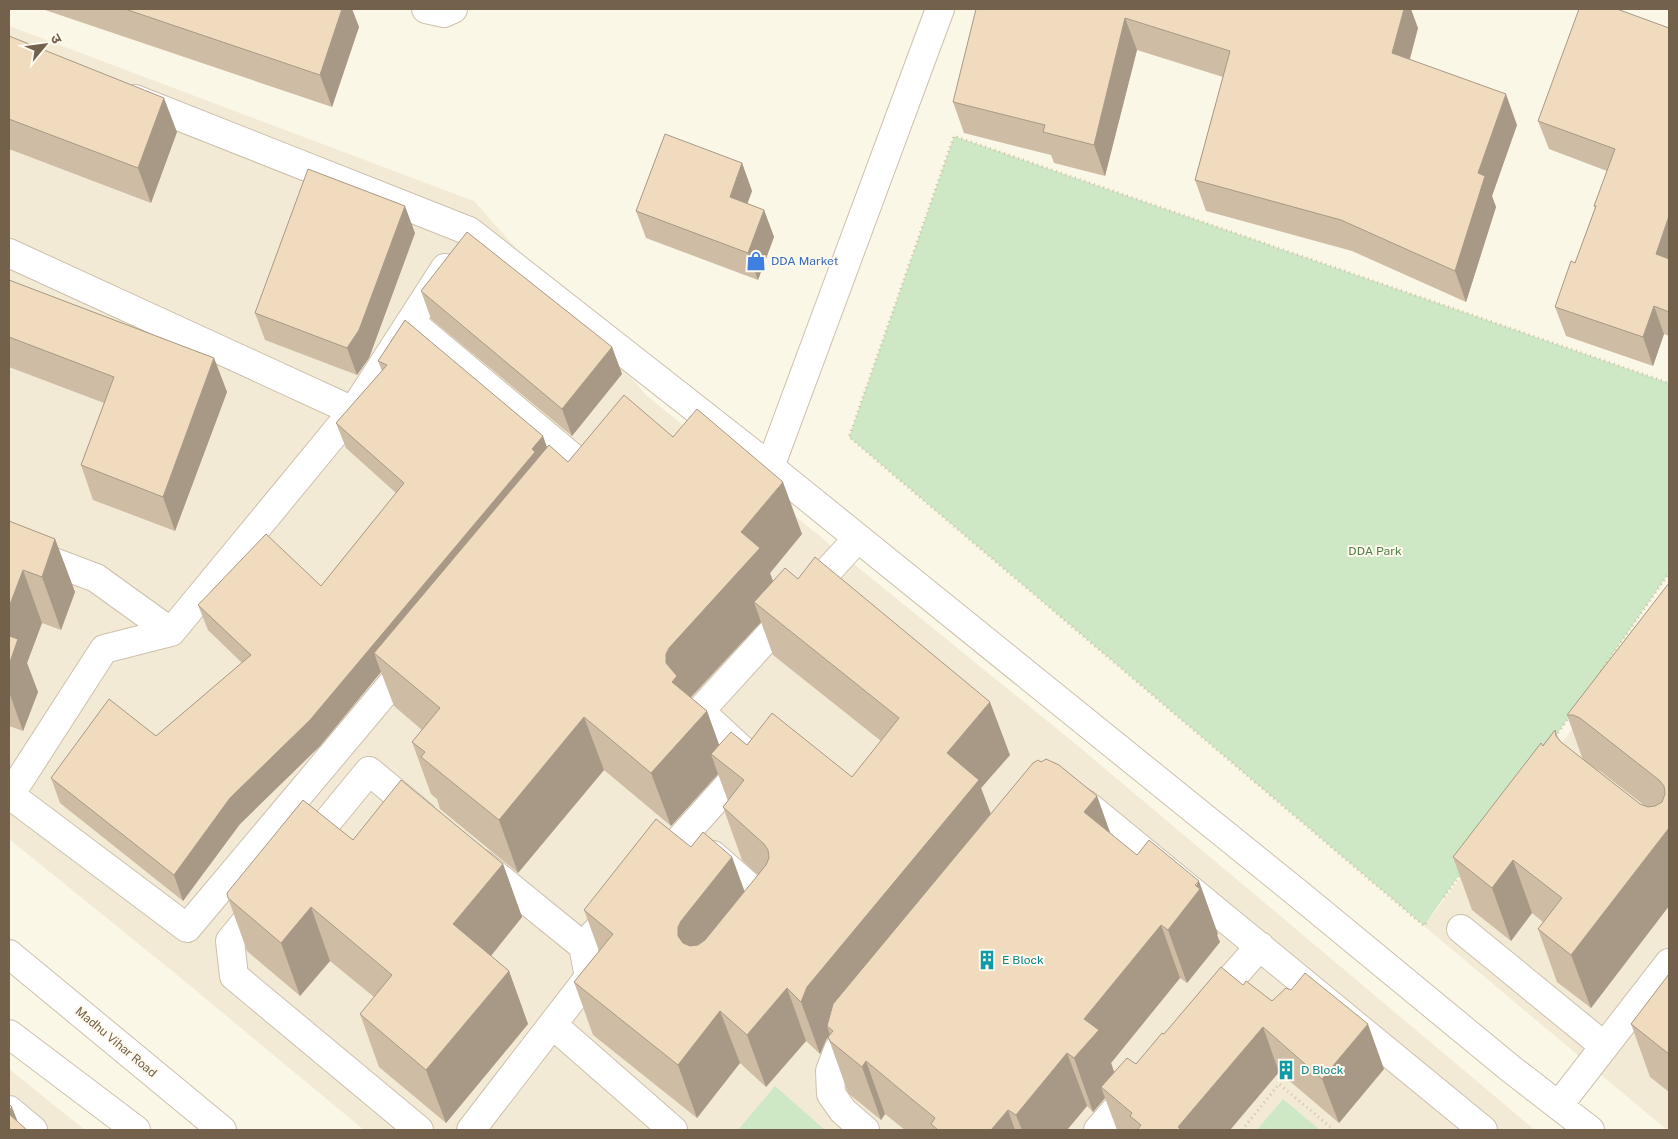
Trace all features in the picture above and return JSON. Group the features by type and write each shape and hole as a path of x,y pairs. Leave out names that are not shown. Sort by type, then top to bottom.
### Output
{"street":[{"path":"426,9 444,13 453,9"},
{"path":"770,467 940,9"},
{"path":"110,89 469,231 770,467 1301,896 1511,1069 1590,1130"},
{"path":"431,638 188,928 10,794 104,649 172,632 353,411 469,231"},
{"path":"9,253 353,411"},
{"path":"411,322 578,462 540,508"},
{"path":"583,946 752,759 700,712 858,538"},
{"path":"9,545 96,578 172,632"},
{"path":"419,1130 234,976 230,941 369,771 438,828"},
{"path":"1053,796 1071,796 1087,805 1260,946 1466,1125"},
{"path":"687,833 773,908 755,930"},
{"path":"461,846 583,946 589,977 472,1130"},
{"path":"1461,929 1604,1046"},
{"path":"1189,1027 1260,946"},
{"name":"Madhu Vihar Road","path":"9,954 222,1130"},
{"path":"1558,1105 1669,963"},
{"path":"865,1130 842,1110 830,1094 830,1071 838,1050 870,1011"},
{"path":"553,1025 673,1130"},
{"path":"9,1034 136,1130"},
{"path":"1098,1130 1150,1071"},
{"path":"9,1110 33,1130"}],"path":[{"path":"1430,918 1424,926 850,437 954,136 1669,383"},
{"path":"1601,672 1669,573"},
{"path":"1555,737 1572,713"},
{"path":"1441,902 1464,869"},
{"path":"1242,1130 1279,1084 1334,1130"}],"shaded area":[{"path":"9,26 474,201 647,396 1072,741 1535,1130 364,1130 9,839"},
{"path":"1669,601 1669,1130 1667,1130 1424,926"},
{"path":"9,1069 85,1130 9,1130"}],"green space":[{"name":"DDA Park","path":"954,136 1669,383 1669,573 1424,926 849,437"},
{"path":"775,1086 825,1130 738,1130"},
{"path":"1283,1099 1320,1130 1257,1130"}],"building":[{"path":"125,9 342,9 320,75"},
{"path":"976,9 1404,9 1392,53 1506,94 1478,173 1485,176 1455,271 1341,220 1195,180 1230,51 1125,18 1094,145 1043,132 1045,125 953,102"},
{"path":"1579,9 1617,9 1669,28 1669,216 1656,254 1669,259 1669,312 1654,306 1643,337 1555,307 1571,261 1575,263 1615,149 1538,121"},
{"path":"9,36 164,98 138,168 9,119"},
{"path":"665,134 742,163 730,197 764,210 748,253 636,211"},
{"path":"308,169 405,206 359,330 347,348 255,313"},
{"path":"467,232 612,347 562,409 421,291"},
{"path":"9,280 214,358 163,497 81,465 114,377 9,337"},
{"path":"405,320 543,436 532,449 535,452 310,720 230,798 174,875 51,778 109,699 156,736 251,655 198,605 266,534 321,586 404,483 336,423 387,365 378,361"},
{"path":"624,395 673,437 697,409 783,482 741,532 760,548 669,648 666,654 666,663 677,676 672,682 707,711 651,773 584,717 499,820 421,757 425,752 412,742 440,708 374,653 549,445 568,462"},
{"path":"9,521 55,539 42,577 23,570 9,607"},
{"path":"815,557 990,702 947,753 979,780 807,987 801,1002 787,988 747,1035 720,1011 678,1065 574,982 613,934 584,910 656,819 691,847 703,832 732,857 678,927 678,936 683,943 690,946 698,945 705,940 766,865 769,858 768,850 764,844 723,807 744,780 711,754 731,732 747,745 772,713 852,777 899,718 754,602 785,568 798,579"},
{"path":"1669,583 1669,828 1571,955 1538,929 1562,898 1513,860 1492,888 1453,857 1541,743 1543,746 1555,730 1556,736 1561,742 1640,804 1648,807 1662,802 1665,794 1664,786 1659,780 1580,718 1567,715"},
{"path":"9,636 18,639 9,665"},
{"path":"1046,759 1059,765 1097,796 1084,812 1137,855 1149,840 1199,881 1195,885 1200,889 1168,930 1161,925 1084,1019 1099,1030 1074,1058 1067,1053 1016,1115 1008,1110 991,1130 938,1130 931,1124 935,1118 866,1061 862,1067 830,1041 828,1037 833,1031 827,1026 833,1004 1033,763"},
{"path":"401,780 503,864 453,924 509,971 426,1070 360,1014 392,975 311,907 281,943 228,898 227,893 303,800 353,840"},
{"path":"1221,967 1243,985 1246,981 1272,1001 1286,988 1291,990 1305,973 1368,1024 1322,1079 1263,1027 1178,1127 1180,1128 1178,1130 1137,1130 1141,1125 1130,1116 1132,1113 1101,1087 1127,1058 1136,1064"},
{"path":"1669,974 1669,1054 1631,1024"},
{"path":"9,1114 27,1130 9,1130"}],"place":[{"name":"DDA Market","path":"756,261"},
{"name":"E Block","path":"987,960"},
{"name":"D Block","path":"1286,1070"}]}
